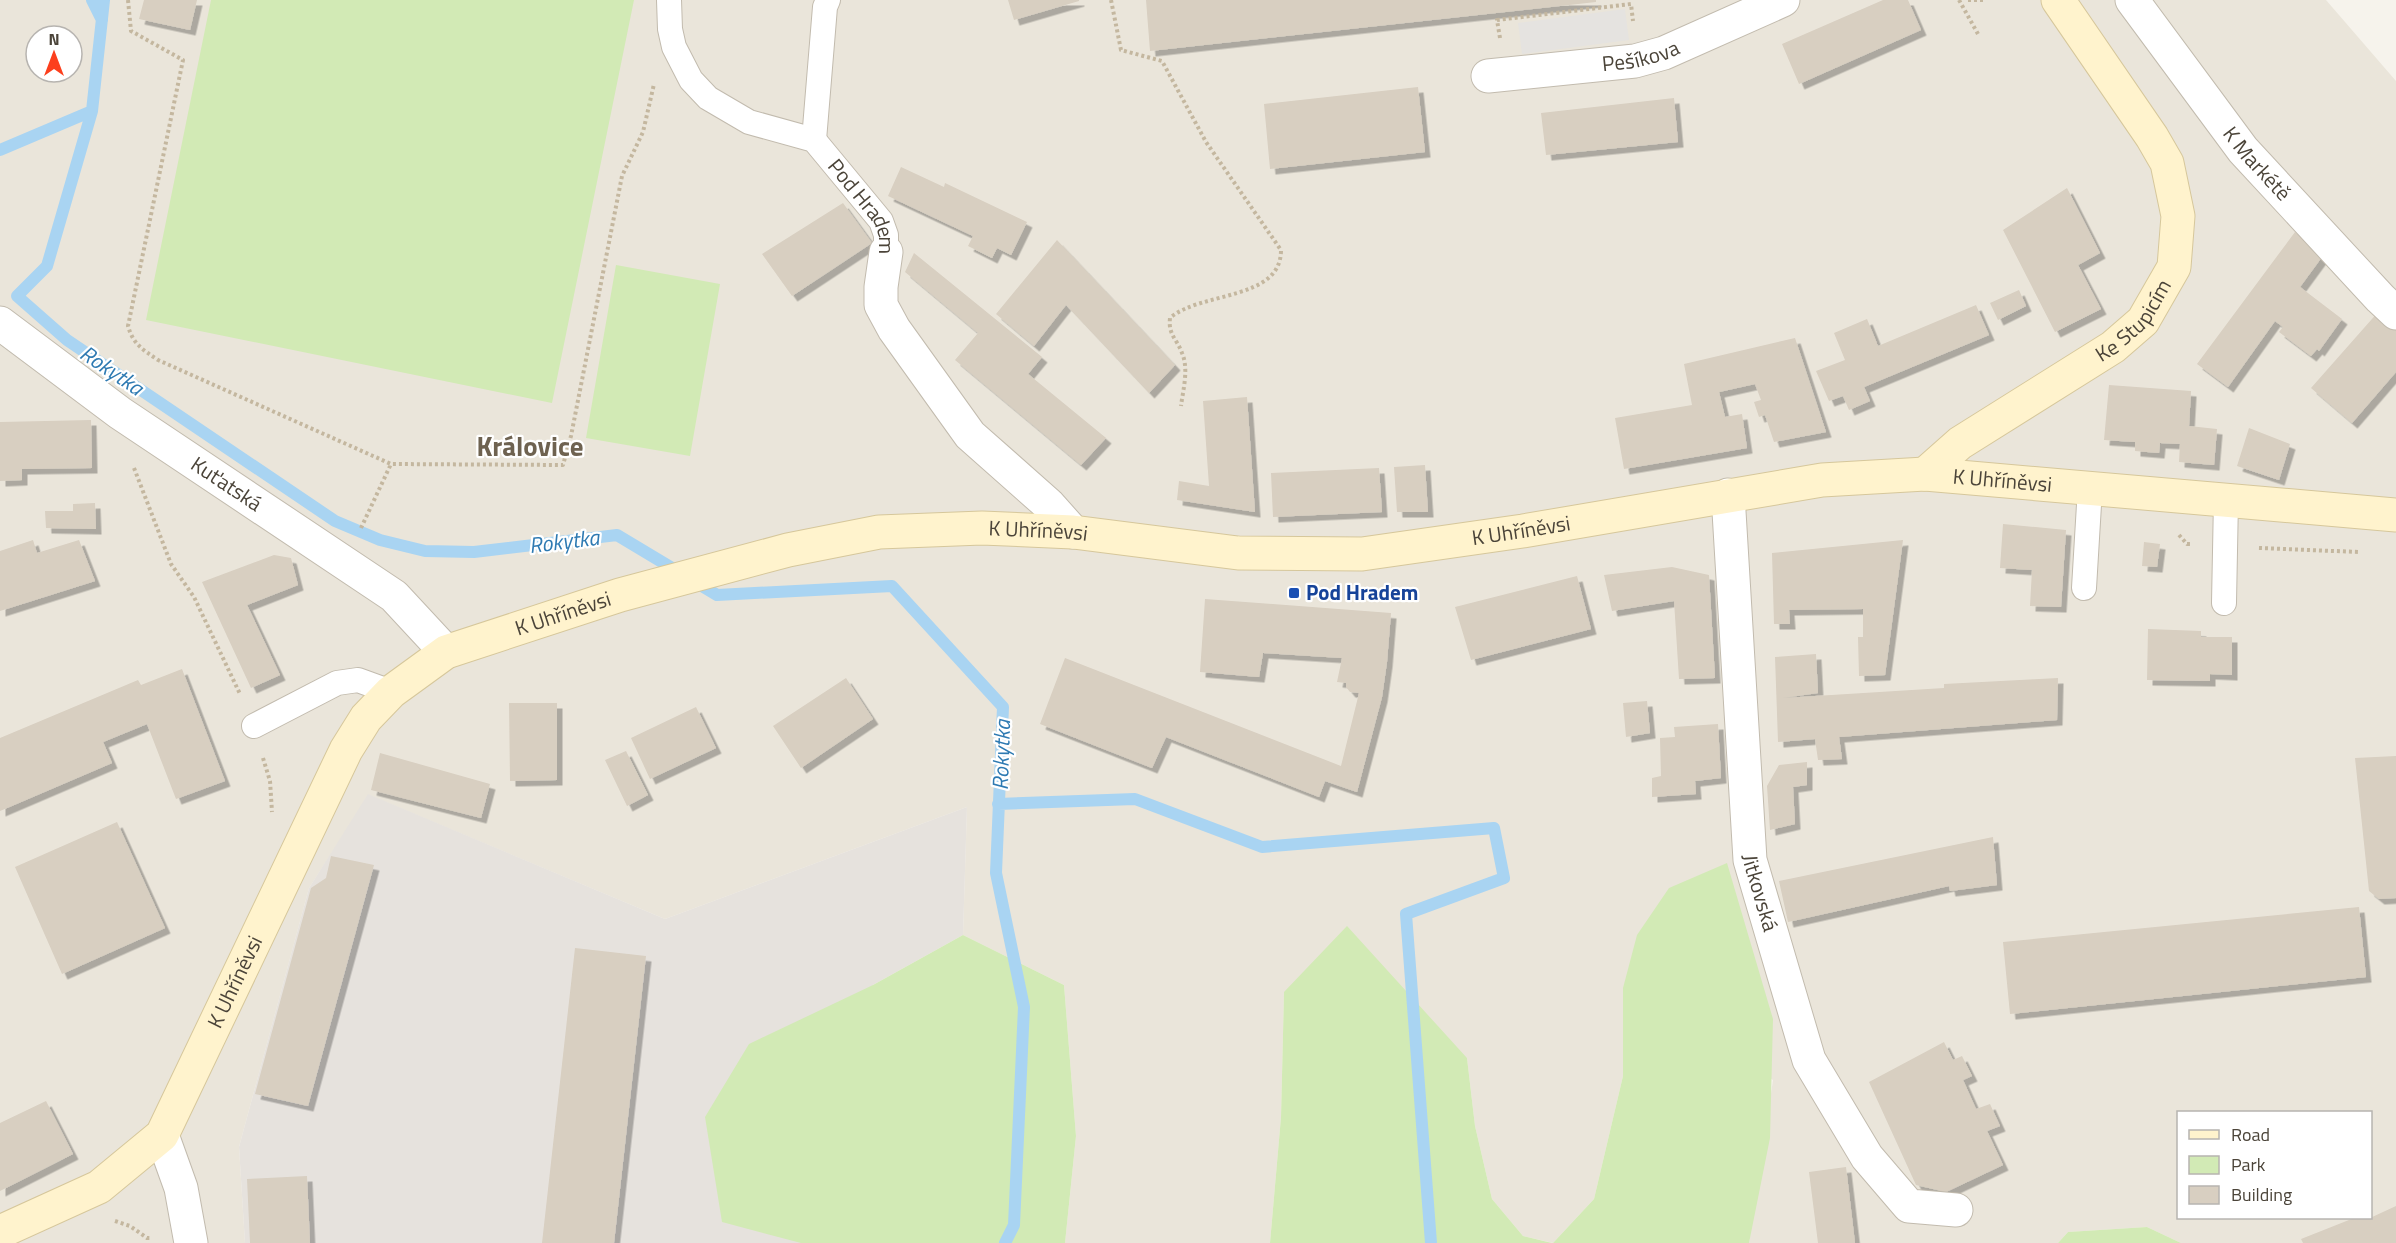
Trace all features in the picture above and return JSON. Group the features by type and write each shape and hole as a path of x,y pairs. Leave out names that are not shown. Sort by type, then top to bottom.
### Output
{"street":[{"name":"Ke Stupicím","path":"1925,474 1960,443 2113,347 2143,321 2174,267 2178,216 2167,163 2152,137 2058,0"},
{"name":"K Markétě","path":"2132,0 2243,150 2396,313"},
{"name":"Pešíkova","path":"1496,75 1635,61 1664,53 1778,1"},
{"name":"Pod Hradem","path":"886,252 881,287 882,305 894,329 970,435 1048,504 1072,532"},
{"name":"Kuťatská","path":"0,323 120,413 394,596 446,652"},
{"name":"K Uhříněvsi","path":"0,1232 99,1187 162,1136 346,750 366,718 391,692 446,652 620,595 788,550 879,532 982,528 1072,532 1238,553 1362,554 1523,531 1822,480 1925,474 2396,515"},
{"name":"Jitkovská","path":"1728,495 1750,860 1809,1060 1867,1157 1909,1206 1956,1210"},
{"path":"162,1136 181,1188 191,1243"}],"lane":[{"name":"Pod Hradem","path":"669,0 669,22 674,47 691,80 708,99 749,122 814,140 881,221 886,235 886,252"},
{"name":"Pod Hradem","path":"814,140 825,8 828,0"},
{"path":"2084,588 2090,488"},
{"path":"2224,603 2226,500"},
{"path":"254,726 337,683 358,680 391,692"}],"path":[{"path":"128,0 131,31 183,60 128,326 132,339 141,349 158,360 391,464 563,465 571,436 622,176 643,132 656,76 674,47"},
{"path":"1111,0 1121,50 1162,61 1206,142 1281,250 1277,270 1260,286 1214,298 1178,311 1170,318 1169,328 1182,352 1185,366 1181,406"},
{"path":"1959,0 1978,34"},
{"path":"1968,0 1983,0"},
{"path":"1496,75 1497,20 1631,4 1634,27"},
{"path":"120,413 121,435 171,564 194,597 254,726 270,781 272,819"},
{"path":"359,533 391,464"}],"shaded area":[{"path":"0,0 2326,0 2396,81 2396,1243 2181,1243 2147,1227 2068,1232 2058,1243 1749,1243 1773,1080 1623,988 1623,1076 1594,1199 1553,1243 1523,1236 1492,1199 1475,1126 1467,1058 1284,992 1281,1117 1270,1243 1065,1243 1076,1136 1064,985 963,935 967,807 665,919 369,795 309,888 239,1147 245,1243 0,1243"},
{"path":"1625,9 1629,40 1522,54 1518,23"},
{"path":"368,794 665,919 967,807 963,935 873,985 801,1243 245,1243 239,1147 309,888"}],"green space":[{"path":"211,0 634,0 552,403 146,320"},
{"path":"616,265 720,284 690,456 586,438"},
{"path":"1727,863 1773,1019 1770,1138 1749,1243 1553,1243 1594,1199 1623,1076 1623,988 1637,935 1669,888"},
{"path":"1347,926 1467,1058 1475,1126 1492,1199 1523,1236 1552,1243 1270,1243 1281,1117 1284,992"},
{"path":"963,935 1064,985 1076,1136 1065,1243 801,1243 722,1222 705,1117 749,1044 873,985"},
{"path":"2147,1227 2181,1243 2058,1243 2068,1232"}],"building":[{"path":"144,0 197,0 190,30 139,19"},
{"path":"1008,0 1079,0 1079,1 1014,20"},
{"path":"1146,0 1596,0 1596,2 1150,51"},
{"path":"1883,0 1908,0 1921,30 1799,84 1782,44"},
{"path":"1418,87 1425,152 1270,169 1264,104"},
{"path":"1674,98 1678,142 1546,155 1541,113"},
{"path":"901,167 944,187 945,183 1027,222 1011,255 997,248 992,258 968,246 973,236 888,196"},
{"path":"2067,188 2100,253 2078,265 2101,309 2055,332 2003,230"},
{"path":"843,203 872,243 792,296 762,254"},
{"path":"2295,232 2322,257 2300,287 2342,319 2319,351 2317,349 2311,356 2279,332 2283,327 2275,321 2228,387 2197,364"},
{"path":"1057,240 1175,365 1149,393 1066,305 1034,346 996,314"},
{"path":"914,253 1042,357 1028,374 1106,438 1081,465 955,360 978,333 905,272"},
{"path":"2019,290 2026,306 1998,320 1990,303"},
{"path":"1976,305 1989,335 1864,387 1870,401 1849,410 1843,396 1829,401 1816,371 1845,360 1834,333 1867,319 1878,346"},
{"path":"2379,311 2396,326 2396,372 2352,423 2311,388"},
{"path":"1795,338 1826,432 1774,442 1765,415 1759,417 1754,402 1761,400 1755,384 1719,392 1725,417 1742,414 1747,448 1624,469 1615,418 1692,405 1684,364"},
{"path":"2109,385 2191,391 2189,426 2217,429 2214,465 2179,462 2180,444 2160,443 2159,453 2135,451 2135,442 2104,440"},
{"path":"1247,397 1255,512 1177,500 1179,481 1209,486 1203,401"},
{"path":"91,420 92,468 22,469 22,480 0,481 0,422"},
{"path":"2249,428 2290,444 2279,480 2237,466"},
{"path":"1425,465 1428,512 1397,512 1394,467"},
{"path":"1379,468 1382,512 1273,517 1271,473"},
{"path":"95,503 96,529 46,528 45,511 73,511 73,504"},
{"path":"2003,524 2066,530 2061,607 2030,606 2032,570 2000,568"},
{"path":"33,540 37,553 79,540 95,581 0,611 0,551"},
{"path":"1903,540 1885,675 1859,676 1858,637 1863,637 1863,609 1789,610 1790,624 1774,624 1772,553"},
{"path":"2144,542 2160,544 2157,567 2142,566"},
{"path":"274,555 291,558 298,585 247,605 280,675 251,688 202,582"},
{"path":"1672,567 1709,575 1715,678 1679,679 1674,601 1612,611 1604,575"},
{"path":"1577,576 1591,629 1471,660 1455,607"},
{"path":"1205,599 1391,613 1382,697 1357,792 1325,781 1319,797 1166,737 1152,768 1040,724 1065,658 1341,766 1359,693 1350,692 1346,683 1337,682 1342,658 1263,653 1259,677 1200,672"},
{"path":"2148,629 2201,631 2201,637 2232,637 2232,675 2210,674 2210,681 2147,680"},
{"path":"1816,654 1818,693 1783,698 1944,688 1944,684 2058,678 2057,720 1839,737 1842,759 1818,760 1815,739 1778,742 1775,657"},
{"path":"182,669 225,781 176,799 147,724 103,742 112,763 0,811 0,738 138,680 141,685"},
{"path":"846,678 873,719 801,768 773,726"},
{"path":"1647,701 1650,733 1626,737 1623,703"},
{"path":"509,703 557,703 557,780 510,781"},
{"path":"696,707 716,748 650,779 631,738"},
{"path":"1718,724 1721,778 1695,781 1696,794 1652,797 1652,778 1661,776 1660,738 1675,737 1674,727"},
{"path":"626,751 648,795 627,806 605,760"},
{"path":"380,753 490,784 481,818 371,790"},
{"path":"2396,756 2396,898 2379,899 2369,891 2355,758"},
{"path":"1807,762 1807,785 1793,787 1795,824 1770,830 1767,786 1779,765"},
{"path":"117,822 165,928 62,974 15,867"},
{"path":"1993,837 1997,885 1950,891 1949,886 1788,922 1779,881"},
{"path":"331,856 374,865 308,1106 255,1094 311,888 326,878"},
{"path":"2359,907 2366,977 2010,1014 2003,942"},
{"path":"575,948 646,956 614,1243 542,1243"},
{"path":"1944,1042 1953,1060 1962,1056 1972,1076 1963,1080 1976,1109 1990,1104 2000,1126 1987,1131 2003,1165 1946,1192 1916,1185 1869,1082"},
{"path":"46,1101 73,1154 0,1191 0,1123"},
{"path":"1846,1167 1855,1243 1818,1243 1809,1172"},
{"path":"307,1176 310,1243 250,1243 247,1179"},
{"path":"2396,1206 2396,1243 2303,1243 2301,1239 2351,1219 2372,1219"}],"waterway":[{"name":"Rokytka","path":"92,0 102,20"},
{"name":"Rokytka","path":"104,0 92,111 47,266 17,296 67,340 335,521 380,540 425,551 474,552 617,535 717,595 892,586 1003,707 996,873 1024,1007 1014,1225 1005,1243"},
{"path":"0,150 92,111"},
{"path":"998,804 1135,799 1262,847 1494,828 1504,878 1406,914 1431,1243"}],"place":[{"name":"Pod Hradem","path":"1294,593"}],"district":[{"name":"Královice","path":"530,447"}]}
